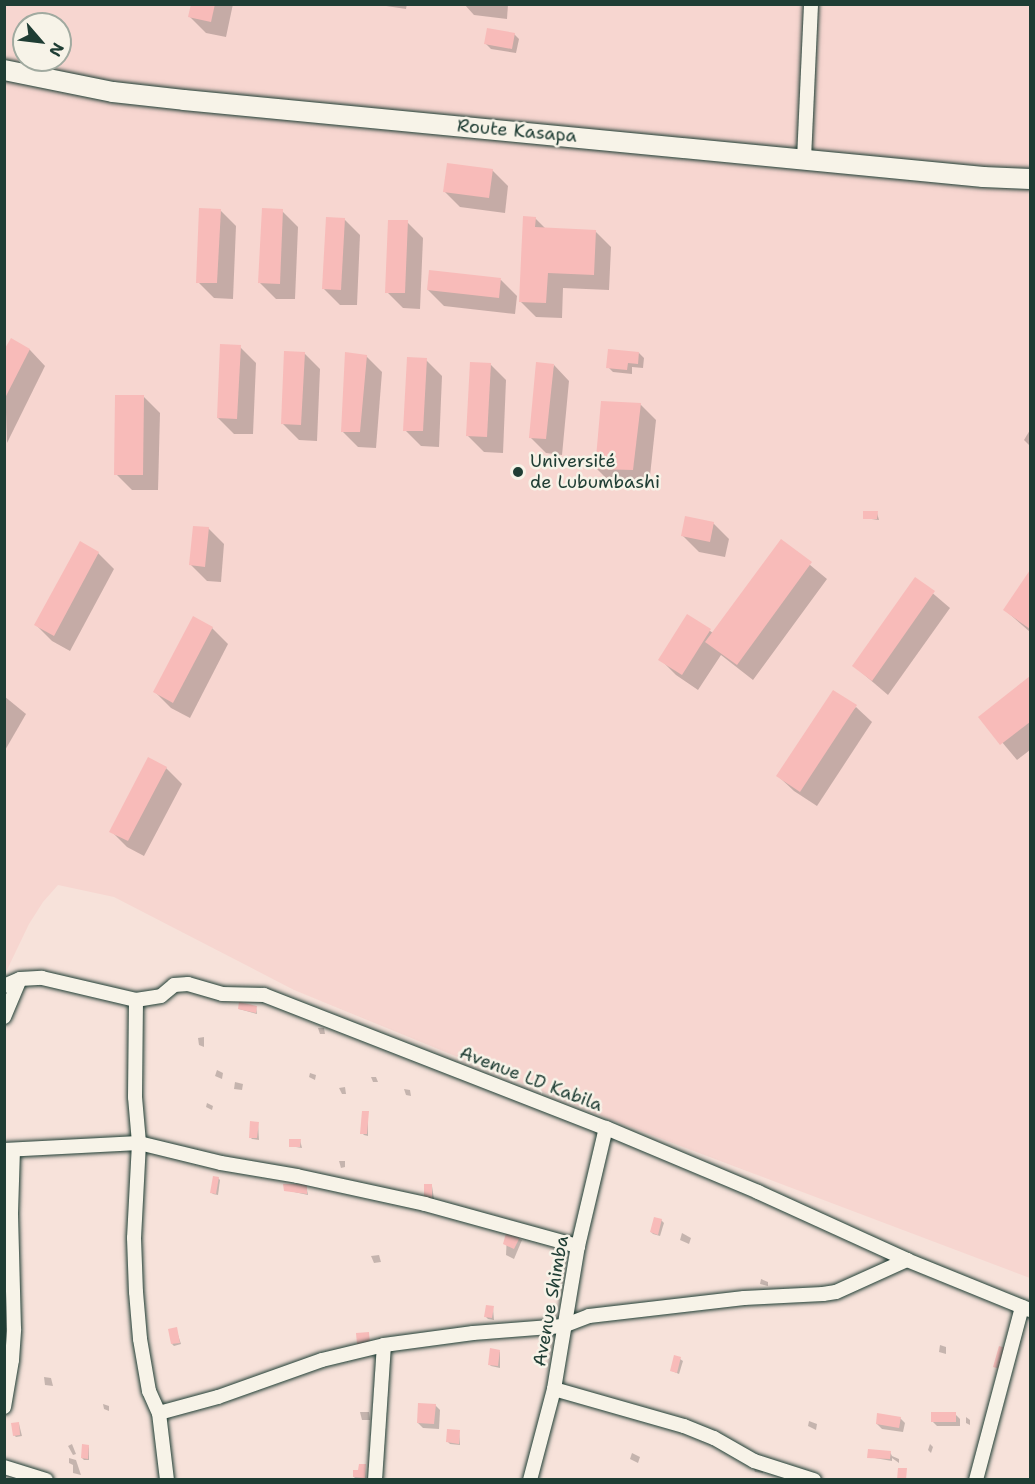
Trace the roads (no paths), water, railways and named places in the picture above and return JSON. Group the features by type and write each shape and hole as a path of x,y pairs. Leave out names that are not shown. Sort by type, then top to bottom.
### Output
{"main road":[{"name":"Route Kasapa","path":"4,69 113,92 184,100 983,177 1030,179"}],"street":[{"path":"804,159 811,4"},
{"path":"4,1017 20,979"},
{"name":"Avenue LD Kabila","path":"4,986 20,979 54,980 136,1000 161,996 174,985 188,984 222,994 264,995 606,1128 758,1192 907,1260 1026,1308"},
{"path":"136,1000 135,1097 139,1143 134,1238 136,1292 149,1391 159,1413 167,1479"},
{"name":"Avenue Shimba","path":"531,1479 554,1389 578,1246 606,1128"},
{"path":"4,1407 12,1360 14,1329 9,1150 139,1143 220,1163 297,1176 425,1204 578,1246"},
{"path":"159,1413 218,1397 322,1360 384,1345 473,1333 563,1326 589,1316 744,1298 836,1292 907,1260"},
{"path":"976,1479 1026,1308"},
{"path":"375,1479 384,1345"},
{"path":"554,1389 692,1429 714,1438 754,1461 814,1479"},
{"path":"4,1467 46,1479"}],"place":[{"name":"Université de Lubumbashi","path":"518,472"}]}
